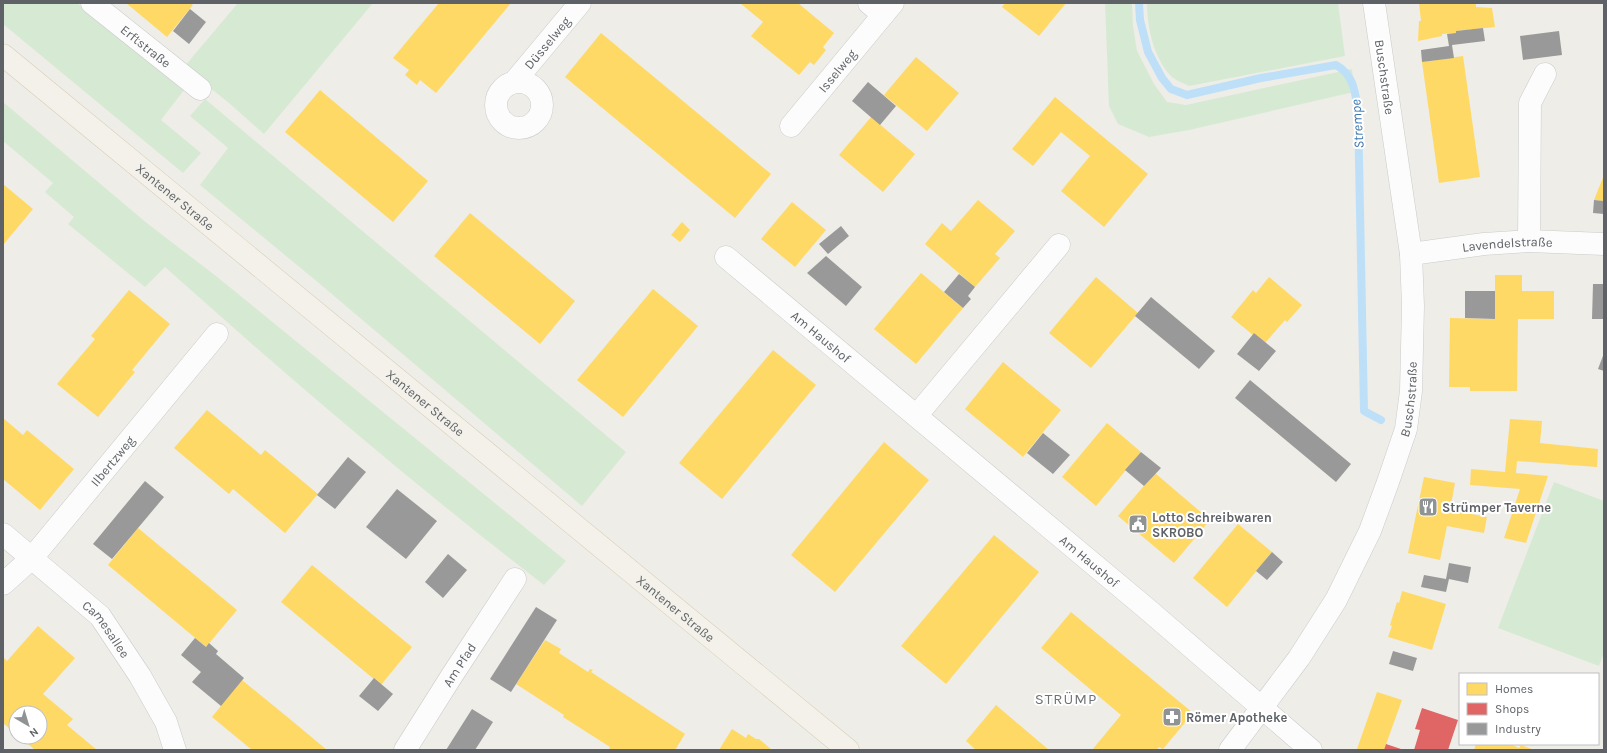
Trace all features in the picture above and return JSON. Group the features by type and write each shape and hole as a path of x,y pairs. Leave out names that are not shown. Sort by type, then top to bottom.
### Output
{"main road":[{"name":"Xantener Straße","path":"3,54 848,750"}],"street":[{"name":"Erftstraße","path":"92,3 200,89"},
{"name":"Düsselweg","path":"515,81 580,3"},
{"name":"Buschstraße","path":"1230,750 1299,658 1336,600 1370,531 1406,429 1410,406 1413,306 1411,254 1374,3"},
{"name":"Isselweg","path":"791,126 882,7"},
{"path":"1529,241 1530,103 1545,74"},
{"name":"Lavendelstraße","path":"1411,254 1484,244 1529,241 1604,244"},
{"path":"917,415 1059,245"},
{"name":"Am Haushof","path":"726,257 917,415 1152,613 1310,750"},
{"name":"Ilbertzweg","path":"3,584 32,558 217,334"},
{"name":"Camesallee","path":"3,534 100,616 140,676 166,722 175,750"},
{"name":"Am Pfad","path":"405,750 450,677 515,579"}],"green space":[{"path":"3,3 77,3 184,90 161,120 201,153 183,173 3,24"},
{"path":"238,3 373,3 264,134 229,103 184,67"},
{"path":"1105,3 1132,3 1133,26 1137,51 1154,84 1167,102 1186,105 1352,69 1354,92 1189,130 1149,137 1118,124 1109,106"},
{"path":"1147,3 1338,3 1345,56 1189,86 1172,77 1160,61 1150,33"},
{"path":"205,99 626,452 582,506 320,284 200,185 228,148 190,116"},
{"path":"3,102 148,224 216,276 566,561 544,585 399,469 258,349 165,267 145,287 68,224 74,217 45,192 53,183 3,141"},
{"path":"1554,482 1604,501 1604,653 1599,666 1498,628"}],"building: Homes":[{"path":"126,3 190,3 193,5 167,37"},
{"path":"439,3 511,3 436,93 420,80 417,85 405,75 409,70 393,58"},
{"path":"740,3 798,3 834,33 823,47 826,50 814,65 810,62 799,75 751,36 763,22"},
{"path":"1005,3 1066,3 1039,36 1002,7"},
{"path":"1419,3 1476,3 1476,7 1492,8 1495,27 1456,31 1456,33 1442,34 1442,36 1418,41 1419,21 1421,21"},
{"path":"601,33 771,174 735,218 565,77"},
{"path":"1463,56 1480,177 1439,183 1422,62"},
{"path":"916,57 959,93 927,131 884,95"},
{"path":"320,90 428,181 393,222 285,132"},
{"path":"1055,97 1148,174 1104,227 1061,191 1090,156 1061,132 1033,166 1012,149"},
{"path":"871,117 915,154 883,192 839,155"},
{"path":"1604,175 1604,201 1594,200"},
{"path":"3,184 33,209 3,245"},
{"path":"978,200 1015,231 995,254 1000,258 975,287 925,244 942,223 951,231"},
{"path":"792,202 826,230 795,267 761,239"},
{"path":"470,213 575,301 540,344 434,256"},
{"path":"682,222 690,230 680,242 671,235"},
{"path":"921,273 963,308 916,364 874,329"},
{"path":"1495,275 1522,275 1522,291 1554,291 1554,319 1518,319 1517,391 1470,391 1470,387 1449,387 1450,318 1495,319"},
{"path":"1096,277 1138,313 1091,368 1049,333"},
{"path":"1269,277 1302,305 1287,322 1285,320 1265,343 1254,333 1253,335 1231,317 1253,290 1256,293"},
{"path":"653,289 698,326 623,417 577,380"},
{"path":"129,290 170,324 132,370 135,372 98,417 57,384 95,339 91,336"},
{"path":"773,350 816,385 722,499 679,463"},
{"path":"1003,362 1061,410 1023,457 965,409"},
{"path":"207,410 261,455 265,450 318,494 285,533 233,489 229,494 174,448"},
{"path":"3,418 23,435 27,430 74,469 40,510 3,479"},
{"path":"1510,419 1542,421 1540,443 1598,449 1597,467 1517,461 1516,473 1548,476 1526,543 1504,538 1520,489 1470,485 1471,469 1505,472"},
{"path":"1107,423 1141,452 1096,506 1062,477"},
{"path":"884,442 929,480 835,592 791,555"},
{"path":"1155,473 1210,520 1174,563 1118,516"},
{"path":"1424,477 1455,483 1450,510 1487,517 1484,533 1447,526 1440,560 1408,553"},
{"path":"1238,524 1272,552 1227,607 1193,578"},
{"path":"138,528 237,610 206,647 108,565"},
{"path":"994,535 1039,572 946,684 901,646"},
{"path":"312,565 412,647 381,685 281,602"},
{"path":"1402,591 1446,604 1432,650 1388,637 1397,602 1399,603"},
{"path":"1071,612 1193,713 1163,749 1159,747 1157,750 1092,750 1121,715 1041,648"},
{"path":"38,626 75,658 43,694 73,719 67,725 97,750 35,750 29,745 48,745 48,705 8,705 8,727 3,723 3,657 7,661"},
{"path":"545,640 561,649 559,653 588,672 590,669 593,670 591,672 685,734 675,750 610,750 610,747 563,717 564,715 516,684"},
{"path":"242,680 327,750 252,750 212,717"},
{"path":"1377,692 1402,700 1384,750 1359,750 1357,749"},
{"path":"996,705 1049,750 976,750 966,741"},
{"path":"732,729 746,738 748,734 756,739 759,739 772,750 719,750"},
{"path":"1476,745 1512,745 1519,748 1521,745 1534,750 1474,750"}],"building: Shops":[{"path":"1422,708 1458,720 1448,750 1414,750 1420,730 1415,729"},
{"path":"1386,744 1404,750 1384,750"}],"building: Industry":[{"path":"190,9 206,22 189,44 173,31"},
{"path":"1483,28 1485,41 1452,45 1454,58 1422,62 1421,50 1449,46 1447,34 1456,33 1456,31"},
{"path":"1559,31 1562,55 1523,60 1520,36"},
{"path":"868,82 896,106 880,125 852,101"},
{"path":"1594,200 1604,201 1604,214 1593,213"},
{"path":"841,226 849,236 828,254 819,244"},
{"path":"826,256 862,287 846,306 807,273"},
{"path":"959,274 975,287 968,296 971,299 963,308 944,292"},
{"path":"1593,284 1604,284 1604,319 1592,319"},
{"path":"1465,291 1495,291 1495,319 1465,318"},
{"path":"1151,297 1215,351 1199,369 1135,316"},
{"path":"1254,333 1276,351 1259,371 1237,354"},
{"path":"1604,353 1604,371 1598,369"},
{"path":"1250,380 1351,464 1336,482 1235,398"},
{"path":"1043,433 1070,455 1053,474 1027,453"},
{"path":"1141,452 1161,468 1144,486 1125,470"},
{"path":"348,457 366,472 335,509 317,495"},
{"path":"145,481 164,497 112,559 93,544"},
{"path":"397,489 437,521 406,559 366,527"},
{"path":"1272,552 1283,562 1267,580 1256,571"},
{"path":"448,554 467,570 443,598 425,582"},
{"path":"1449,563 1471,567 1468,583 1449,579 1446,592 1421,587 1424,575 1446,579"},
{"path":"536,607 557,620 511,692 490,679"},
{"path":"195,638 206,647 209,643 218,651 216,654 244,678 221,706 192,682 201,672 181,655"},
{"path":"1393,651 1417,658 1413,671 1389,664"},
{"path":"374,678 393,694 378,711 359,696"},
{"path":"472,709 493,722 475,750 446,750"}],"waterway":[{"name":"Strempe","path":"1139,3 1140,20 1148,52 1162,78 1171,89 1187,95 1261,78 1336,65 1347,74 1353,84 1358,110 1364,411 1381,420"}],"place":[{"name":"Strümper Taverne","path":"1428,507"},
{"name":"Lotto Schreibwaren SKROBO","path":"1138,524"},
{"name":"Römer Apotheke","path":"1172,717"}],"district":[{"name":"STRÜMP","path":"1066,699"}]}
